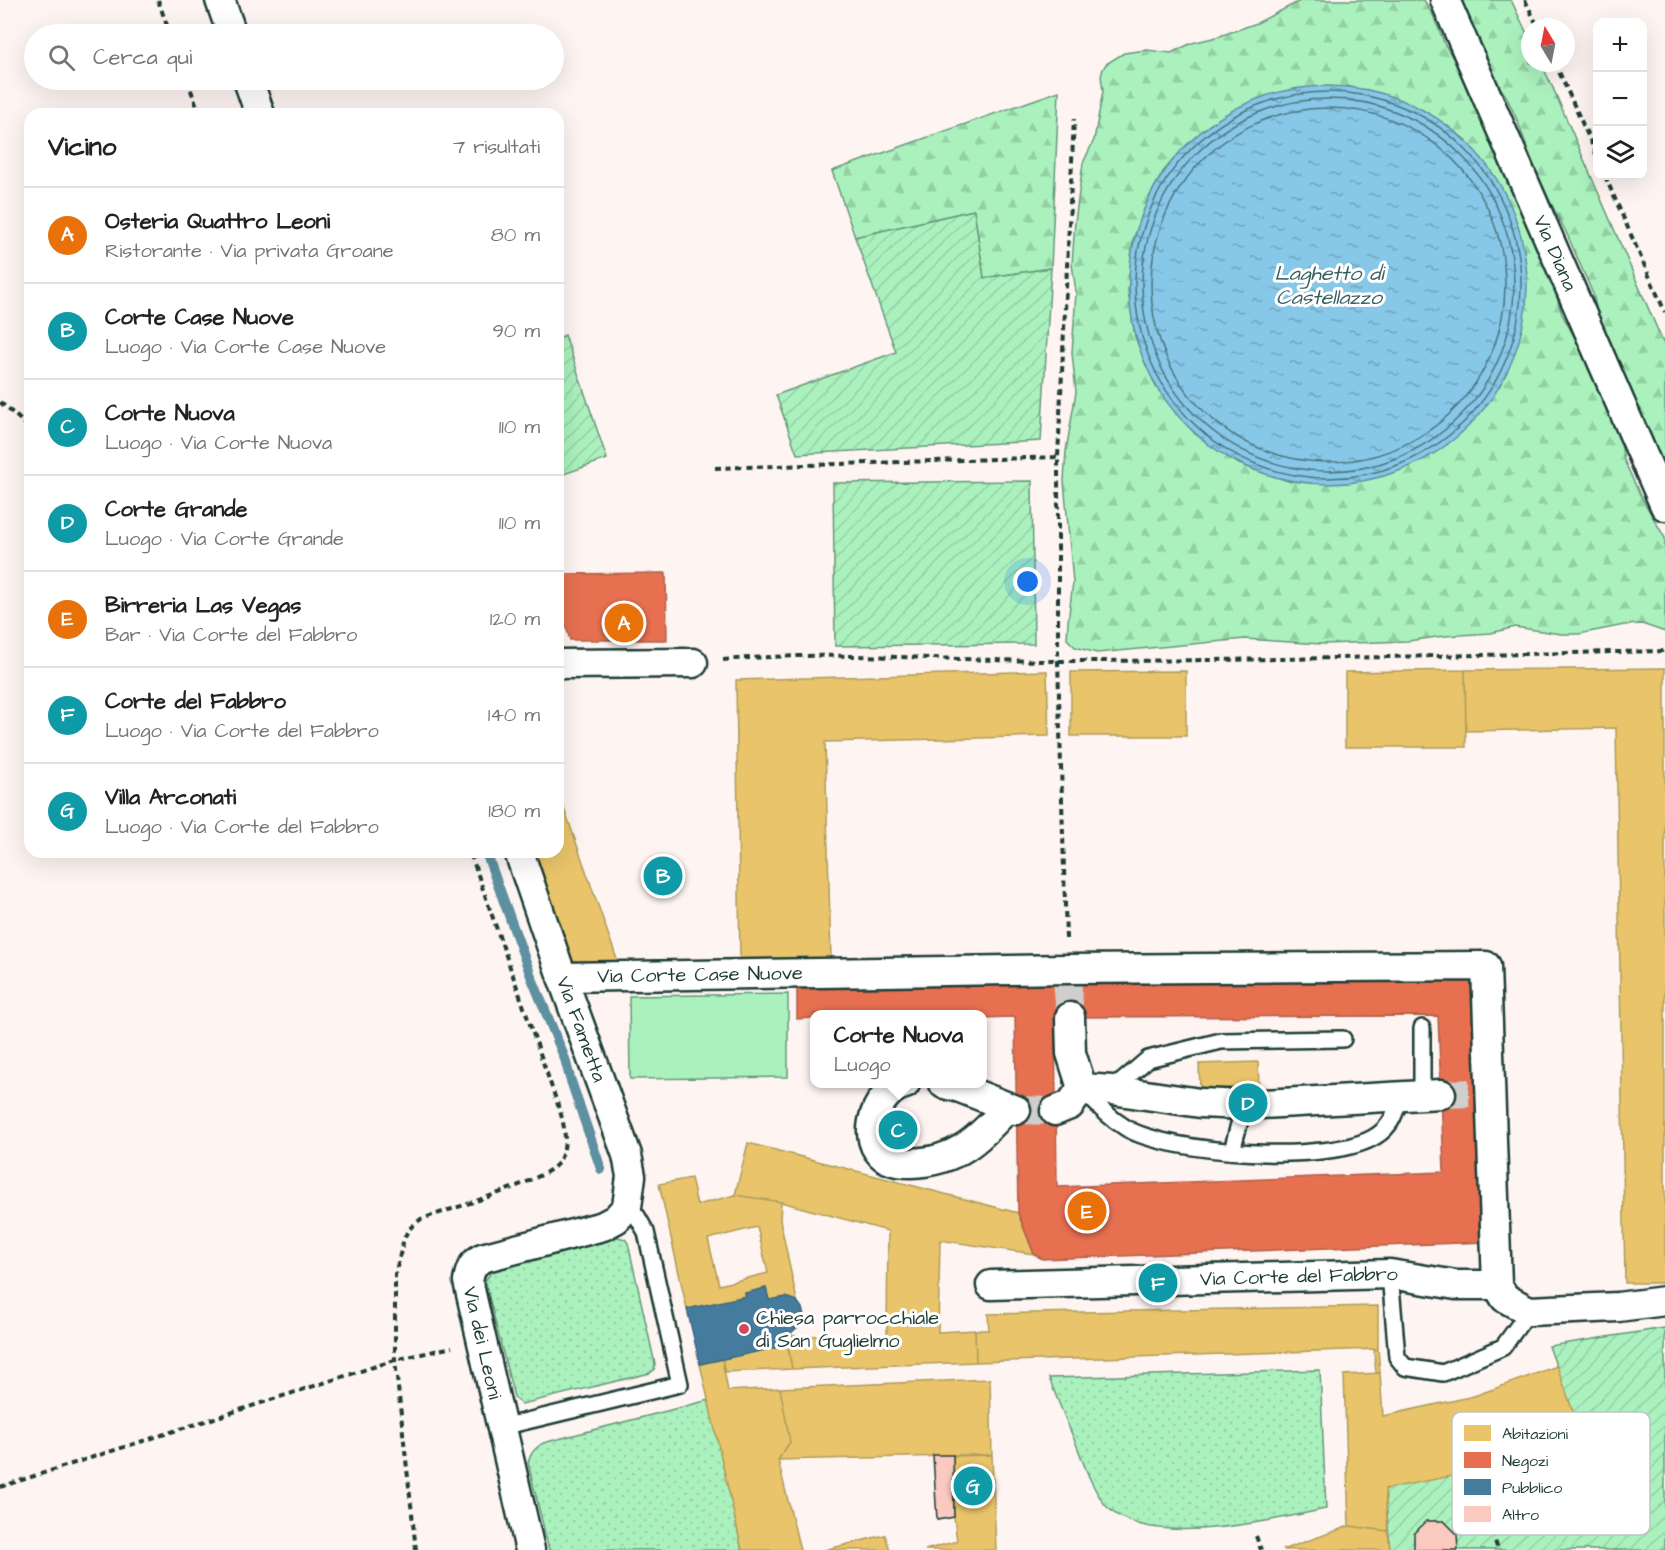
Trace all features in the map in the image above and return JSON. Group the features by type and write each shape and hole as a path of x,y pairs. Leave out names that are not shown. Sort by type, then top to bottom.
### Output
{"street":[{"path":"220,0 228,24"},
{"name":"Via Diana","path":"1444,0 1665,506"},
{"path":"252,90 258,108"},
{"path":"564,664 693,663"},
{"name":"Via Fametta","path":"521,858 627,1155 631,1176 627,1207"},
{"name":"Via Corte Case Nuove","path":"562,977 839,973 1067,973 1486,966 1485,1093 1497,1285"},
{"path":"1070,1017 1071,1053 1082,1088"},
{"path":"895,1088 889,1091 881,1101 873,1121 874,1142 882,1155 898,1163 938,1160 962,1150 982,1136 1012,1109 960,1088"},
{"path":"1082,1088 1200,1103 1244,1105 1422,1095"},
{"path":"1055,1111 1070,1105 1082,1088"},
{"name":"Via dei Leoni","path":"531,1550 468,1281 470,1270 474,1263 482,1258 603,1226 616,1219 627,1207"},
{"name":"Via Corte del Fabbro","path":"991,1285 1389,1274 1456,1285 1497,1285"},
{"path":"1497,1285 1505,1298 1529,1311 1665,1301"}],"lane":[{"path":"1082,1088 1098,1108 1126,1128 1153,1139 1232,1151 1312,1153 1357,1145 1376,1137 1422,1095 1422,1028"},
{"path":"1112,1090 1148,1059 1221,1041 1343,1039"},
{"path":"1232,1151 1244,1105"},
{"path":"502,1427 680,1384 646,1232 637,1216 627,1207"},
{"path":"1389,1274 1397,1357 1406,1366 1443,1373 1503,1347 1529,1311"}],"path":[{"path":"158,0 166,24"},
{"path":"1525,0 1534,18"},
{"path":"1559,72 1593,147"},
{"path":"191,90 198,108"},
{"path":"1067,973 1058,661 1058,457 1074,119"},
{"path":"1607,180 1665,312"},
{"path":"0,402 24,423"},
{"path":"716,468 1058,457"},
{"path":"693,663 762,657 841,655 1058,661 1665,651"},
{"path":"416,1550 396,1360 394,1275 404,1238 409,1229 421,1219 547,1173 557,1164 563,1152 566,1132 472,858"},
{"path":"0,1487 396,1360 482,1341"},
{"path":"1493,1535 1498,1550"},
{"path":"1256,1536 1261,1550"}],"green space":[{"path":"1302,0 1424,0 1479,116 1503,154 1535,226 1562,314 1615,413 1624,460 1639,493 1665,538 1665,632 1642,624 1624,625 1579,634 1561,634 1515,627 1491,633 1408,641 1322,644 1245,639 1097,653 1075,647 1067,639 1073,582 1064,481 1066,451 1076,392 1072,353 1076,292 1072,264 1083,163 1094,140 1103,91 1101,76 1103,69 1106,64 1124,53 1147,50 1171,53 1192,43 1257,23","holes":["1346,86 1397,99 1424,111 1467,141 1291,482 1239,464 1195,434 1156,387 1135,337 1128,291 1133,240 1148,199 1163,172 1177,155"]},
{"path":"1457,0 1511,0 1521,21 1521,72 1545,72 1665,347 1665,475 1602,334 1593,294 1567,234 1538,178 1518,122 1506,96 1482,62"},
{"path":"1059,91 1051,268 984,278 974,210 855,237 832,171"},
{"path":"974,210 984,278 1051,268 1041,441 797,454 776,395 896,352 855,237"},
{"path":"564,335 607,459 564,474"},
{"path":"1032,481 1034,644 835,646 833,483"},
{"path":"788,994 788,1077 630,1079 629,996"},
{"path":"618,1237 625,1239 628,1243 655,1364 654,1370 650,1373 522,1404 514,1397 485,1281 492,1271"},
{"path":"1665,1328 1665,1550 1390,1550 1385,1489 1452,1474 1452,1535 1650,1535 1650,1412 1573,1412 1549,1346"},
{"path":"1320,1370 1326,1509 1243,1525 1180,1529 1151,1527 1126,1520 1107,1507 1089,1478 1049,1378"},
{"path":"709,1400 742,1550 549,1550 528,1463 535,1449 543,1443"}],"water":[{"name":"Laghetto di Castellazzo","path":"1328,86 1367,90 1404,101 1439,119 1469,144 1494,174 1512,209 1523,246 1527,285 1523,324 1512,361 1494,396 1469,426 1439,451 1404,469 1367,480 1328,484 1289,480 1252,469 1217,451 1187,426 1162,396 1144,361 1133,324 1129,285 1133,246 1144,209 1162,174 1187,144 1217,119 1252,101 1289,90"}],"building: Abitazioni":[{"path":"1665,668 1665,1283 1625,1283 1616,728 1466,731 1465,670"},
{"path":"1465,670 1466,747 1345,747 1345,672"},
{"path":"1047,671 1049,736 825,742 831,958 740,961 736,680"},
{"path":"1186,671 1186,736 1071,736 1071,672"},
{"path":"564,808 619,965 575,967 566,948 535,858 564,858"},
{"path":"1258,1062 1259,1087 1200,1089 1199,1064"},
{"path":"748,1143 1018,1213 1034,1254 940,1240 938,1332 975,1330 976,1362 792,1369 786,1336 887,1335 888,1231 781,1202 735,1195"},
{"path":"691,1178 697,1205 735,1195 781,1202 780,1220 797,1301 786,1297 769,1300 766,1288 745,1293 746,1296 687,1309 659,1184","holes":["757,1227 768,1273 719,1285 708,1239"]},
{"path":"1378,1306 1378,1349 976,1362 975,1330 989,1330 988,1314"},
{"path":"788,1345 792,1369 724,1372 722,1358"},
{"path":"1378,1349 1380,1373 1376,1373 1374,1350"},
{"path":"722,1358 728,1391 780,1388 790,1442 778,1460 800,1550 742,1550 700,1364"},
{"path":"1557,1366 1573,1412 1452,1412 1452,1476 1385,1489 1388,1531 1349,1526 1344,1375 1380,1373 1383,1416 1474,1396"},
{"path":"990,1379 992,1455 778,1460 790,1442 780,1388"},
{"path":"953,1455 992,1455 996,1550 925,1550 957,1541 954,1517"},
{"path":"1349,1526 1388,1531 1390,1550 1282,1550"},
{"path":"885,1535 890,1550 824,1550"}],"building: Negozi":[{"path":"666,573 667,640 570,640 564,620 564,574"},
{"path":"1476,977 1486,1242 1042,1259 1034,1254 1018,1213 1015,1017 987,1018 987,1010 810,1010 810,1018 797,1019 797,980","holes":["1438,1016 1444,1172 1057,1187 1055,1017"]}],"building: Pubblico":[{"name":"Chiesa parrocchiale di San Guglielmo","path":"766,1288 769,1300 786,1297 797,1301 802,1308 804,1316 800,1325 791,1333 792,1336 786,1336 788,1345 700,1364 687,1309 746,1296 745,1293"}],"building: Altro":[{"path":"933,1455 953,1455 954,1517 937,1520"},
{"path":"1426,1521 1444,1521 1452,1529 1452,1535 1457,1535 1458,1550 1414,1550 1414,1534"}],"waterway":[{"path":"488,858 531,976 565,1059 601,1169"}],"tunnel":[{"path":"1067,978 1070,1017"},
{"path":"1441,1094 1480,1093"},
{"path":"1016,1110 1055,1111"}],"place":[{"name":"Osteria Quattro Leoni","path":"624,623"},
{"name":"Corte Case Nuove","path":"663,876"},
{"name":"Corte Grande","path":"1248,1103"},
{"name":"Corte Nuova","path":"898,1130"},
{"name":"Birreria Las Vegas","path":"1087,1211"},
{"name":"Corte del Fabbro","path":"1158,1283"},
{"name":"Chiesa parrocchiale di San Guglielmo","path":"744,1329"},
{"name":"Villa Arconati","path":"973,1486"}]}
